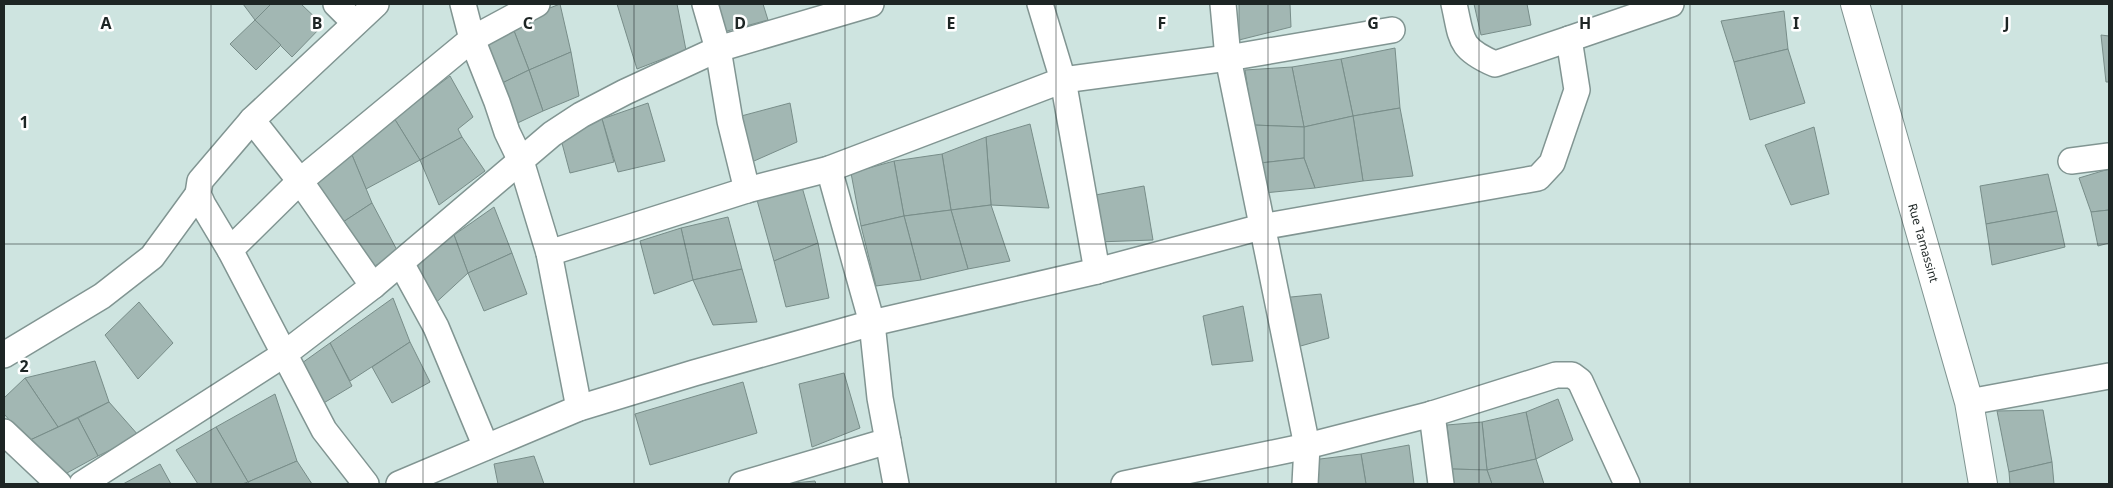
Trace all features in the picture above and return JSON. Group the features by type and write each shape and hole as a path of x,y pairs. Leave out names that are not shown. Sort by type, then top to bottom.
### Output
{"main road":[{"name":"Rue Tamassint","path":"1855,4 1969,402 1983,484"}],"street":[{"path":"336,4 355,23"},
{"path":"4,355 102,296 152,257 198,194 200,181 252,120 376,4"},
{"path":"463,4 472,39 507,132 521,161 549,253 579,408"},
{"path":"230,250 300,181 472,39 537,4"},
{"path":"705,4 718,49 730,121 747,190"},
{"path":"82,484 283,355 401,263 552,134 581,115 625,92 718,49 871,4"},
{"path":"1040,4 1063,80 1097,271"},
{"path":"1223,4 1228,58 1307,446 1305,484"},
{"path":"1454,4 1463,43 1478,56 1495,64 1671,4"},
{"path":"549,253 747,190 828,169 1063,80 1228,58 1392,30"},
{"path":"399,484 579,408 694,373 872,323 1097,271 1261,227 1538,178 1552,163 1577,90 1569,39"},
{"path":"252,120 300,181 373,286"},
{"path":"2071,161 2109,156"},
{"path":"828,169 872,323 880,398 896,484"},
{"path":"198,194 230,250 283,355 324,430 366,484"},
{"path":"401,263 436,327 486,447"},
{"path":"1124,484 1307,446 1432,414 1556,376 1572,375 1580,382 1627,484"},
{"path":"1969,402 2109,376"},
{"path":"1432,414 1441,484"},
{"path":"4,432 60,484"},
{"path":"742,484 888,441"}],"building":[{"path":"243,4 271,4 255,20"},
{"path":"271,4 301,4 323,25 292,57 255,20"},
{"path":"560,4 571,52 529,70 511,23"},
{"path":"617,4 677,4 686,50 637,69"},
{"path":"709,4 763,4 768,20 716,34"},
{"path":"1239,4 1290,4 1291,27 1239,40"},
{"path":"1474,4 1527,4 1531,25 1481,35"},
{"path":"1784,11 1788,49 1734,62 1721,21"},
{"path":"255,20 281,45 256,70 230,44"},
{"path":"511,23 529,70 494,87 480,39"},
{"path":"2101,35 2109,36 2109,82 2106,82"},
{"path":"1395,48 1400,108 1353,116 1341,59"},
{"path":"1788,49 1805,103 1750,120 1734,62"},
{"path":"571,52 579,96 543,111 529,70"},
{"path":"1341,59 1353,116 1304,127 1292,67"},
{"path":"1292,67 1304,127 1253,125 1245,70"},
{"path":"529,70 543,111 507,128 494,87"},
{"path":"450,76 473,117 458,129 462,137 420,160 394,118"},
{"path":"648,103 665,161 618,172 602,119"},
{"path":"790,103 797,142 745,165 730,119"},
{"path":"1400,108 1413,176 1363,181 1353,116"},
{"path":"1353,116 1363,181 1315,188 1304,158 1304,127"},
{"path":"394,118 420,160 366,189 352,155"},
{"path":"602,119 614,162 570,173 559,132"},
{"path":"1030,124 1049,208 991,205 986,137"},
{"path":"1253,125 1304,127 1304,158 1252,164"},
{"path":"1814,127 1829,194 1791,205 1765,145"},
{"path":"462,137 485,171 439,205 420,160"},
{"path":"986,137 991,205 951,210 942,154"},
{"path":"942,154 951,210 904,216 894,161"},
{"path":"352,155 372,203 340,224 313,186"},
{"path":"1304,158 1315,188 1264,193 1252,164"},
{"path":"894,161 904,216 861,226 851,173"},
{"path":"2109,169 2109,210 2091,212 2079,178"},
{"path":"2048,174 2057,211 1986,224 1980,186"},
{"path":"1144,186 1153,240 1097,242 1090,196"},
{"path":"802,187 818,243 774,261 757,200"},
{"path":"372,203 398,252 365,272 340,224"},
{"path":"991,205 1010,261 968,269 951,210"},
{"path":"494,207 512,253 468,273 454,235"},
{"path":"951,210 968,269 921,280 904,216"},
{"path":"2109,210 2109,243 2098,246 2091,212"},
{"path":"2057,211 2065,247 1992,265 1986,224"},
{"path":"904,216 921,280 876,286 861,226"},
{"path":"728,217 742,269 693,280 681,228"},
{"path":"681,228 693,280 654,294 640,241"},
{"path":"454,235 468,273 429,309 407,266"},
{"path":"818,243 829,298 786,307 774,261"},
{"path":"512,253 527,294 484,311 468,273"},
{"path":"742,269 757,322 713,325 693,280"},
{"path":"1321,294 1329,338 1290,349 1281,298"},
{"path":"393,298 410,342 350,381 330,343"},
{"path":"139,302 173,343 138,379 105,335"},
{"path":"1243,306 1253,361 1212,365 1203,316"},
{"path":"410,342 430,382 392,403 372,367"},
{"path":"330,343 352,386 317,407 295,368"},
{"path":"95,361 109,402 58,427 25,378"},
{"path":"844,373 860,428 812,447 799,384"},
{"path":"25,378 58,427 28,441 4,414 4,398"},
{"path":"743,382 757,433 650,465 635,414"},
{"path":"275,394 297,461 248,482 216,427"},
{"path":"1558,399 1573,440 1536,459 1526,412"},
{"path":"109,402 139,436 98,456 78,418"},
{"path":"2043,410 2052,462 2009,472 1997,411"},
{"path":"1526,412 1536,459 1487,470 1482,422"},
{"path":"78,418 98,456 56,479 28,441"},
{"path":"1482,422 1487,470 1452,469 1447,425"},
{"path":"216,427 248,482 242,484 198,484 176,450"},
{"path":"1409,445 1414,484 1366,484 1361,454"},
{"path":"1361,454 1366,484 1314,484 1312,460"},
{"path":"534,456 544,484 498,484 494,464"},
{"path":"1536,459 1544,484 1492,484 1487,470"},
{"path":"297,461 312,484 249,484 248,482"},
{"path":"2052,462 2054,484 2010,484 2009,472"},
{"path":"160,464 171,484 123,484"},
{"path":"1452,469 1487,470 1492,484 1454,484"},
{"path":"815,481 816,484 782,484"}]}
